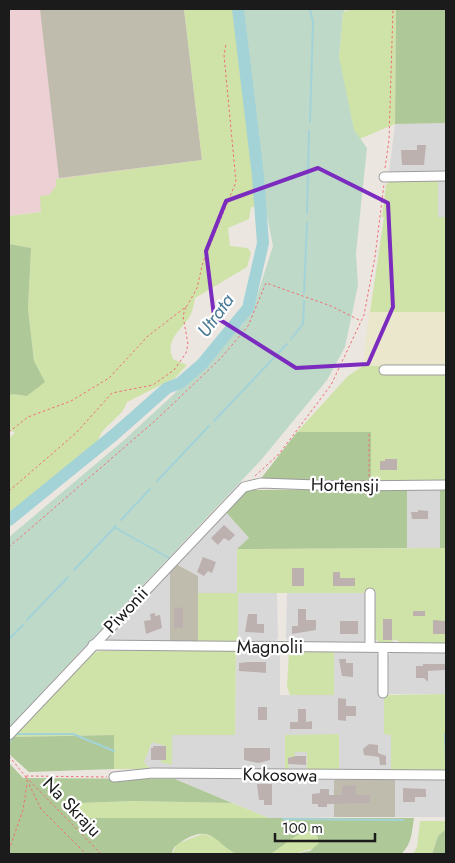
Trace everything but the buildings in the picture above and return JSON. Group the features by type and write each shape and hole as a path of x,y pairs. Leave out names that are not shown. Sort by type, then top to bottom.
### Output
{"street":[{"path":"384,177 446,176"},
{"path":"384,370 446,370"},
{"name":"Hortensji","path":"244,487 261,483 369,486 446,484"},
{"name":"Piwonii","path":"9,735 244,487"},
{"path":"370,593 370,647"},
{"name":"Magnolii","path":"93,645 446,648"},
{"path":"383,648 383,693"},
{"name":"Kokosowa","path":"114,776 153,773 446,775"}],"path":[{"path":"244,487 279,454 331,385 361,321 375,257 389,140 393,9"},
{"path":"9,491 76,433 112,393 153,385 174,370 186,353 188,344 184,316 197,288 203,262 227,209 236,182 224,55 226,44"},
{"path":"9,547 142,432 221,358 248,326 266,282 331,306 361,321"},
{"path":"9,432 28,417 71,401 109,378 148,336 187,306"},
{"path":"369,434 369,486"},
{"name":"Na Skraju","path":"9,756 25,776 101,854"},
{"path":"86,854 41,809 27,784 25,776 114,776"},
{"path":"9,850 22,810 27,784"}],"highlighted area":[{"path":"318,168 388,203 393,307 368,364 296,368 214,316 206,251 226,201"}],"shaded area":[{"path":"9,9 233,9 249,183 9,216"},
{"path":"40,9 184,9 202,160 59,178"},
{"path":"446,123 446,172 389,172 395,124"},
{"path":"438,181 446,181 446,217 438,217"},
{"path":"369,312 446,312 446,366 363,366"},
{"path":"407,489 440,489 440,548 407,548"},
{"path":"224,510 249,538 237,593 198,593 198,576 174,563"},
{"path":"371,548 423,592 446,643 402,643 394,639 391,643 380,643 375,638 367,638 362,643 291,643 286,638 287,593 282,593"},
{"path":"174,563 198,576 198,643 170,643 170,569"},
{"path":"170,569 170,643 104,643 103,639"},
{"path":"237,593 277,593 278,638 273,643 238,643"},
{"path":"236,651 276,651 280,656 280,695 334,695 334,651 375,651 380,656 391,734 391,771 114,769 114,735 235,735"},
{"path":"393,651 446,651 446,694 389,694 388,656"},
{"path":"168,776 334,780 334,817 271,819"},
{"path":"395,779 446,779 446,817 395,817"},
{"path":"395,779 395,817 334,817 334,780"}],"green space":[{"path":"184,9 244,9 265,206 251,207 249,219 228,228 230,246 248,248 251,253 247,267 195,298 188,320 171,345 173,359 187,365 175,378 127,402 120,413 103,431 98,442 9,513 9,438 15,433 9,429 9,396 12,394 27,396 44,382 34,361 28,309 31,248 9,244 9,216 41,212 40,196 49,195 56,186 56,179 202,160"},
{"path":"244,9 346,9 343,13 339,57 354,130 367,148 356,253 358,285 345,347 327,380 261,460 9,727 9,537 123,441 174,394 243,324 256,299 273,246 265,206"},
{"path":"352,9 396,9 395,124 350,143 339,57 343,12"},
{"path":"396,9 446,9 446,123 395,124"},
{"path":"390,180 438,181 438,217 446,217 446,312 370,312 384,217 382,217 386,185"},
{"path":"9,244 31,248 28,309 34,361 45,382 27,396 12,394 9,396"},
{"path":"363,366 381,366 381,372 446,373 446,481 371,481 370,432 297,432 348,376"},
{"path":"297,432 371,432 371,481 259,481"},
{"path":"407,489 407,548 237,549 249,538 224,510 239,494 248,490"},
{"path":"440,489 446,489 446,548 440,548"},
{"path":"446,548 446,643 402,643 394,639 391,643 380,643 375,638 376,593 238,593 238,643 198,643 198,593 237,593 237,549"},
{"path":"99,651 236,651 235,735 172,735 172,765 160,762 166,757 166,746 152,742 144,762 150,769 114,769 114,735 13,737 92,654"},
{"path":"289,651 334,651 334,695 290,695 287,687"},
{"path":"446,694 446,771 391,771 391,735 384,734 384,695"},
{"path":"339,734 339,771 305,770 307,766 307,752 295,752 295,757 288,757 289,772 285,770 285,735"},
{"path":"114,735 114,769 29,772 9,754 9,740 13,737"},
{"path":"9,763 23,778 175,779 232,803 133,801 80,803 72,808 73,818 414,818 412,832 405,850 401,854 294,854 310,851 319,843 316,834 311,831 296,836 270,854 237,854 207,834 201,834 184,840 174,848 172,854 9,854"},
{"path":"133,801 232,803 271,819 72,818 72,808 80,803"},
{"path":"420,821 445,821 446,829 438,836 432,854 413,854 417,847"},
{"path":"446,829 446,854 432,854 438,836"},
{"path":"306,832 317,836 319,843 315,848 294,854 271,854 292,837"},
{"path":"202,834 216,837 237,854 172,854 177,844"}],"waterway":[{"name":"Utrata","path":"9,520 115,434 167,388 180,383 202,364 248,308 263,243 258,176 238,9"},
{"path":"310,9 313,22 310,122"},
{"path":"307,213 309,131"},
{"path":"304,293 307,223"},
{"path":"291,339 303,324 304,301"},
{"path":"214,421 287,344"},
{"path":"157,481 209,426"},
{"path":"121,520 150,489"},
{"path":"74,570 116,526"},
{"path":"114,527 169,558"},
{"path":"27,620 68,577"},
{"path":"9,639 23,625"},
{"path":"9,742 16,734 73,734 114,751"},
{"path":"445,734 446,761"},
{"path":"283,819 403,820"}]}
